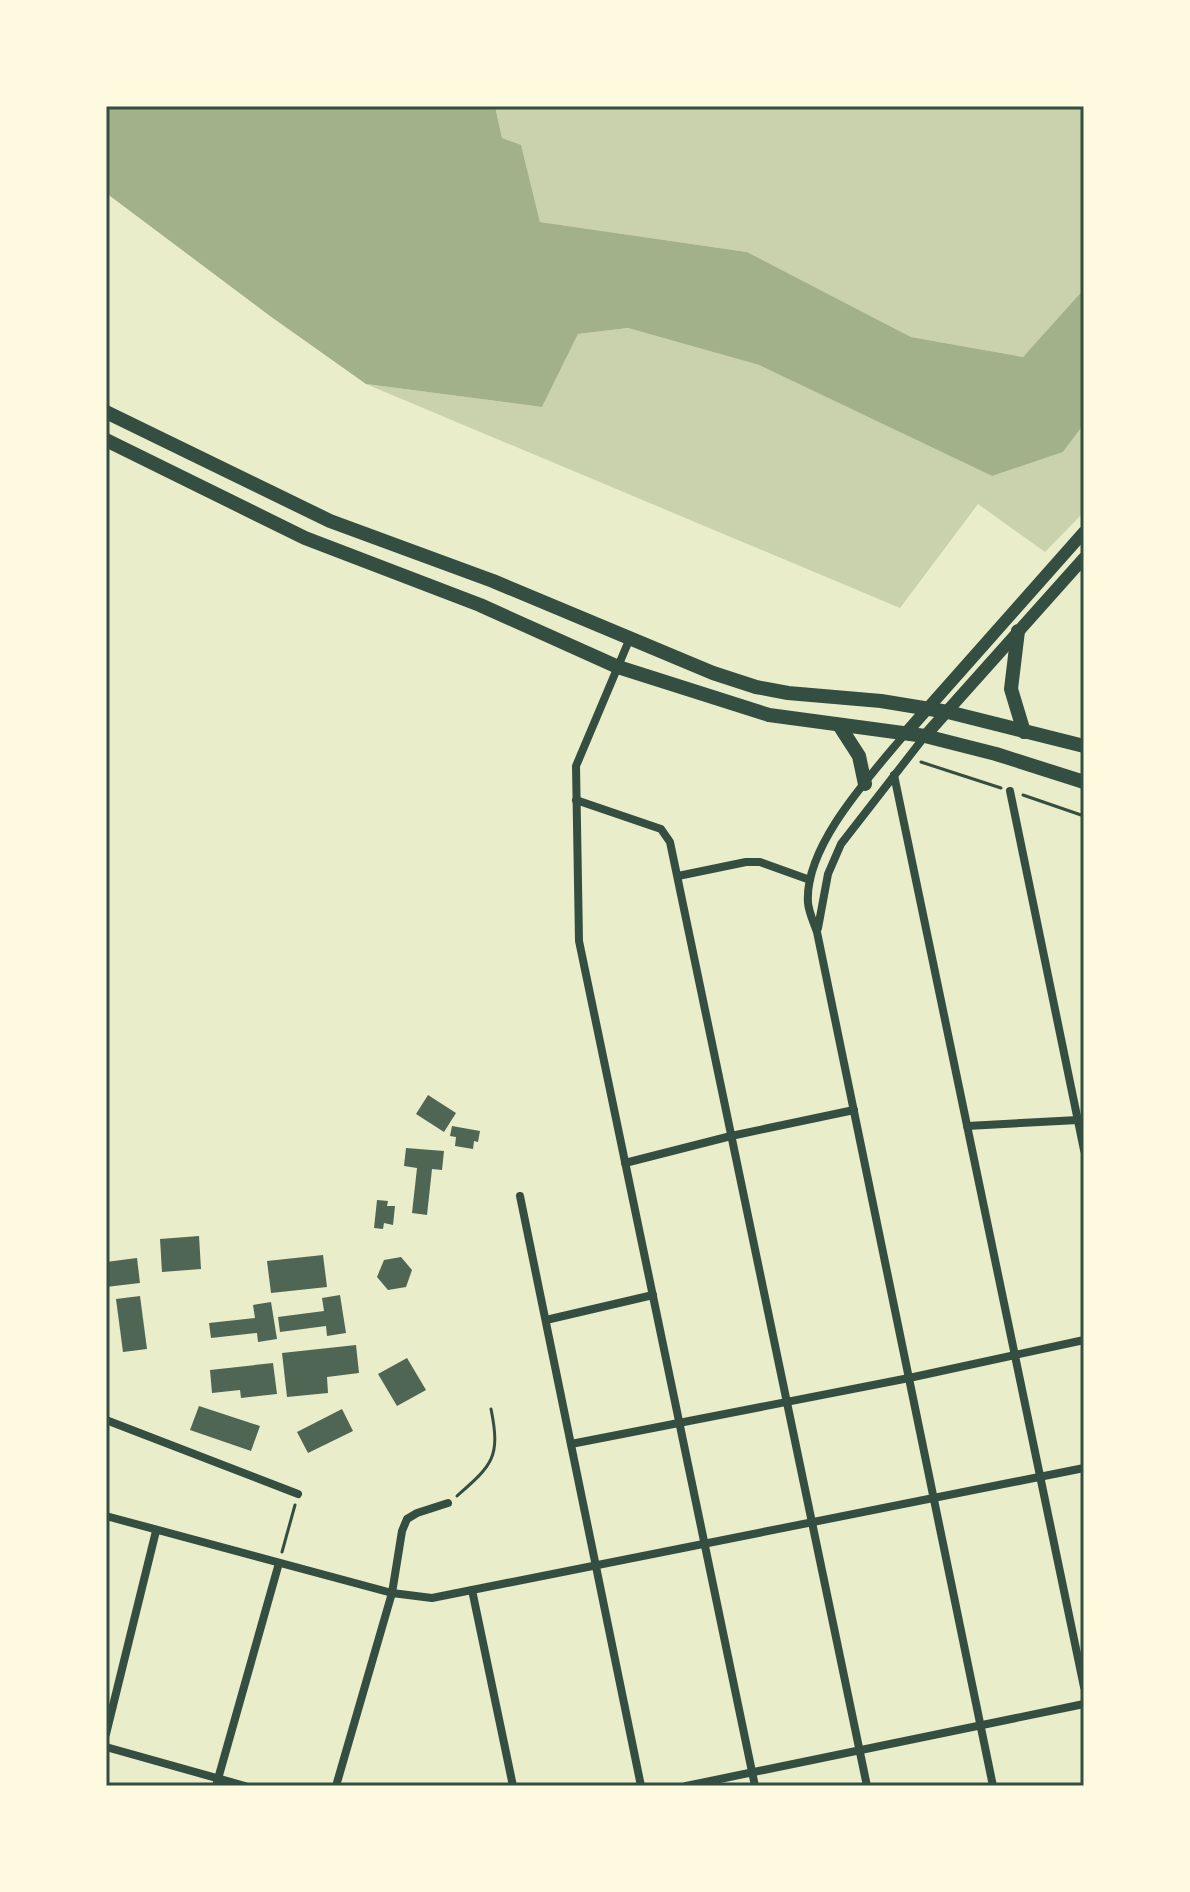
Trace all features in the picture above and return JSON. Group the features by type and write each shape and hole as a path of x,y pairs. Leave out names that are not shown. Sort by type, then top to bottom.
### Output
{"main road":[{"path":"106,412 330,521 631,637 713,673 756,687 788,693 881,701 948,712 1084,746"},
{"path":"106,440 305,538 480,605 618,667 769,715 925,736 996,754 1084,782"},
{"path":"426,584 437,561"},
{"path":"1018,631 1011,689 1024,732"},
{"path":"839,725 859,756 865,784"}],"street":[{"path":"993,1786 817,932 808,904 810,880 826,841 865,784 925,709 1084,532"},
{"path":"817,932 828,874 841,844 925,736 1084,558"},
{"path":"631,637 576,766 579,941 755,1786"},
{"path":"894,775 1084,1687"},
{"path":"1010,791 1084,1150"},
{"path":"576,800 661,829 670,842 867,1786"},
{"path":"678,876 760,862 810,880"},
{"path":"625,1163 731,1136 854,1110"},
{"path":"967,1126 1078,1120"},
{"path":"520,1196 641,1786"},
{"path":"546,1320 653,1295"},
{"path":"571,1444 909,1378 1084,1340"},
{"path":"106,1420 298,1494"},
{"path":"106,1516 392,1593 432,1598 1084,1468"},
{"path":"336,1786 392,1593 402,1531 407,1519 448,1503"},
{"path":"106,1734 156,1531"},
{"path":"217,1782 279,1563"},
{"path":"472,1590 513,1786"},
{"path":"686,1786 1084,1704"},
{"path":"106,1747 217,1782 245,1786"}],"path":[{"path":"908,758 1084,816"},
{"path":"448,1503 485,1471 494,1456 495,1428 491,1409"},
{"path":"279,1563 298,1494"}],"shaded area":[{"path":"106,106 495,106 502,138 521,145 540,222 747,252 911,337 1023,357 1084,289 1084,424 1063,452 992,476 759,365 628,328 578,334 542,407 366,384 106,193"},
{"path":"495,106 1084,106 1084,289 1023,357 911,337 747,252 540,222 521,146 502,138"},
{"path":"628,328 759,365 992,476 1063,452 1084,424 1084,512 1045,552 978,504 900,608 366,384 542,407 578,334"}],"building":[{"path":"428,1095 456,1113 444,1132 416,1114"},
{"path":"452,1126 480,1131 473,1149 455,1146 456,1137 450,1136"},
{"path":"406,1148 444,1151 442,1170 432,1169 427,1215 412,1213 417,1168 404,1166"},
{"path":"377,1200 388,1201 387,1206 395,1206 393,1225 384,1223 383,1229 374,1228"},
{"path":"199,1236 201,1269 162,1272 160,1239"},
{"path":"323,1255 327,1287 271,1293 267,1261"},
{"path":"401,1257 412,1270 406,1287 388,1290 377,1277 384,1260"},
{"path":"137,1258 140,1283 106,1287 106,1262"},
{"path":"340,1295 346,1333 327,1336 326,1326 280,1332 278,1317 324,1311 322,1298"},
{"path":"140,1296 147,1349 123,1352 116,1299"},
{"path":"271,1302 277,1339 258,1342 257,1333 211,1338 209,1323 255,1318 253,1305"},
{"path":"356,1345 359,1373 327,1377 328,1393 287,1397 282,1353"},
{"path":"407,1358 426,1390 397,1406 378,1374"},
{"path":"273,1363 277,1394 241,1398 240,1390 212,1393 210,1370"},
{"path":"199,1406 260,1426 251,1451 190,1430"},
{"path":"342,1409 353,1431 308,1453 297,1432"}]}
